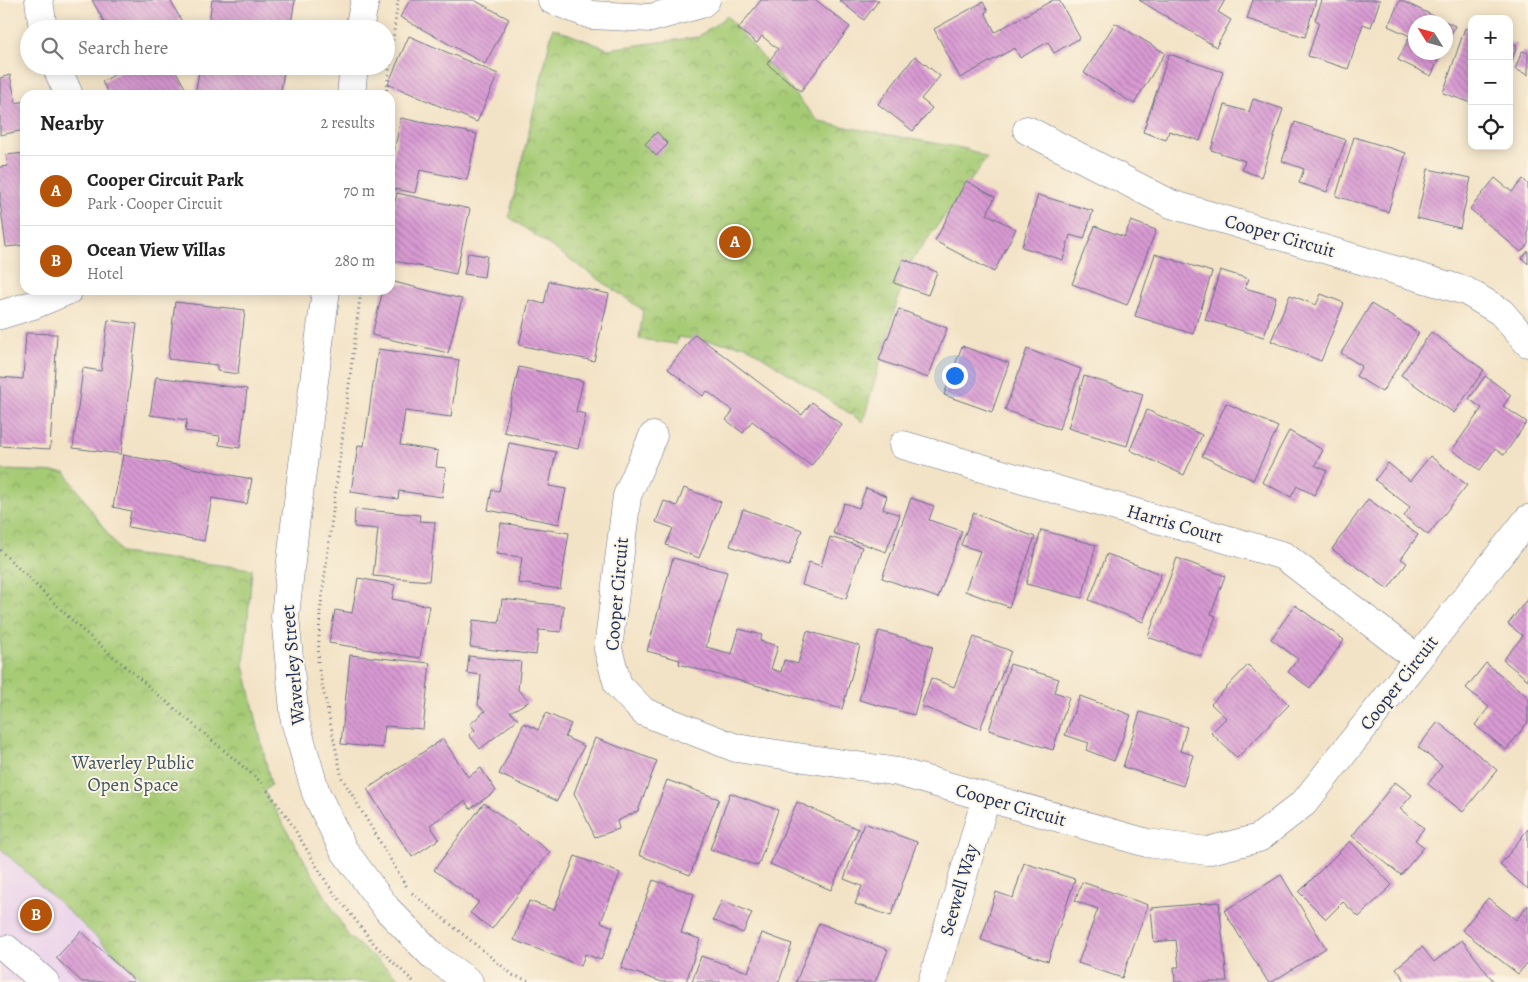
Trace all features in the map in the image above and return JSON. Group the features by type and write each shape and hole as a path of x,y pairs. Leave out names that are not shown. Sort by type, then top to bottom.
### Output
{"street":[{"path":"39,0 41,20"},
{"path":"361,20 365,0"},
{"path":"552,0 591,15 651,18 701,4 706,0"},
{"path":"60,75 67,90"},
{"path":"352,90 353,75"},
{"name":"Cooper Circuit","path":"1027,130 1171,204 1466,290 1501,312 1528,343"},
{"path":"0,315 33,306 58,295"},
{"name":"Waverley Street","path":"325,295 285,616 295,721 316,793 343,849 386,909 434,957 469,982"},
{"name":"Cooper Circuit","path":"654,436 628,496 608,649 618,685 644,712 736,748 898,772 1147,842 1207,851 1259,838 1304,803 1528,519"},
{"name":"Harris Court","path":"903,445 1284,556 1418,658"},
{"name":"Seewell Way","path":"932,982 986,798"},
{"path":"7,949 45,982"}],"path":[{"path":"395,24 398,0"},
{"path":"387,90 389,75"},
{"path":"360,295 320,613 318,666 342,778 409,891 513,975 532,982"},
{"path":"0,550 80,628 261,782 286,815 328,885 375,945 414,982"}],"shaded area":[{"path":"0,848 145,982 0,982"}],"green space":[{"path":"727,16 819,122 967,149 987,158 907,267 863,422 746,346 678,337 676,344 639,339 643,310 509,217 553,28 608,49 698,37"},
{"name":"Waverley Public Open Space","path":"0,470 65,472 121,553 252,569 244,665 271,785 264,791 349,937 404,982 145,982 0,848"}],"building":[{"path":"92,0 170,0 181,20 103,20"},
{"path":"212,0 295,0 292,20 209,20"},
{"path":"410,0 474,0 509,19 485,64 400,17"},
{"path":"761,0 816,0 850,27 801,91 767,64 778,49 762,36 757,43 738,29"},
{"path":"839,0 879,0 864,20"},
{"path":"1053,0 1059,0 1080,38 1054,53 1048,42 1020,58 1015,48 960,78 934,29 983,2 988,11 985,12 995,32"},
{"path":"1139,0 1225,0 1218,12 1231,20 1216,47"},
{"path":"1253,0 1316,0 1305,37 1247,19"},
{"path":"1322,0 1380,0 1371,27 1363,24 1348,69 1308,56 1319,22 1315,20"},
{"path":"1400,0 1432,15 1408,15 1408,35 1388,26"},
{"path":"1115,23 1165,53 1134,104 1084,73"},
{"path":"1465,28 1468,29 1468,102 1443,93"},
{"path":"409,36 498,74 477,122 388,84 392,75 395,75 395,68"},
{"path":"1408,40 1408,60 1438,60 1431,76 1398,60"},
{"path":"1513,44 1517,45 1513,58"},
{"path":"1522,51 1528,53 1528,75 1515,69"},
{"path":"1169,54 1223,72 1200,141 1169,131 1166,140 1143,132"},
{"path":"915,56 940,76 921,99 932,108 913,131 878,104"},
{"path":"10,75 16,103 20,102 20,131 0,135 0,78"},
{"path":"114,75 178,75 186,90 107,90 102,82"},
{"path":"198,75 283,75 281,90 196,90"},
{"path":"1253,99 1283,109 1261,177 1242,170 1245,161 1211,150 1225,105 1249,112"},
{"path":"401,118 477,134 467,180 420,170 415,193 395,189 395,147"},
{"path":"1295,122 1346,140 1327,192 1299,183 1304,169 1282,161"},
{"path":"657,132 668,144 656,156 645,144"},
{"path":"1354,137 1406,153 1388,212 1336,196"},
{"path":"20,154 20,246 6,247 0,202 0,167 8,166 6,155"},
{"path":"1428,169 1471,178 1460,228 1417,218"},
{"path":"1495,178 1512,192 1523,179 1528,184 1528,244 1521,252 1470,209"},
{"path":"966,181 995,197 987,214 1016,229 994,272 935,241"},
{"path":"397,193 470,209 456,274 395,261 395,202"},
{"path":"1038,195 1093,211 1084,239 1070,235 1063,260 1022,247"},
{"path":"1131,221 1156,230 1127,305 1072,284 1095,226 1124,237"},
{"path":"1528,251 1528,264 1522,258"},
{"path":"468,253 487,256 484,277 464,274"},
{"path":"1155,254 1212,272 1193,334 1135,316"},
{"path":"903,259 937,272 928,295 894,283"},
{"path":"1220,270 1249,279 1245,288 1276,297 1264,337 1205,320"},
{"path":"549,281 609,294 594,361 519,345 529,300 544,304"},
{"path":"395,282 462,299 448,353 372,335 382,295 395,295"},
{"path":"1321,294 1344,303 1321,361 1271,341 1290,295 1316,305"},
{"path":"175,302 245,310 238,374 217,371 217,365 168,359"},
{"path":"1371,304 1419,333 1382,392 1356,376 1362,366 1341,353"},
{"path":"899,309 947,328 928,378 879,360"},
{"path":"108,320 137,324 121,454 73,448 83,368 101,371"},
{"path":"1431,332 1484,370 1454,413 1401,375"},
{"path":"26,333 57,334 50,449 0,446 0,377 23,379"},
{"path":"695,334 802,415 812,402 842,425 811,466 752,421 743,433 726,420 733,411 707,391 703,396 668,369"},
{"path":"962,346 1009,363 992,412 944,395"},
{"path":"378,349 459,360 451,417 405,411 400,445 438,451 436,467 446,468 442,497 399,491 398,499 351,492 358,445 364,446"},
{"path":"1027,349 1081,369 1059,429 1005,410"},
{"path":"519,367 583,381 576,412 586,414 578,449 504,432"},
{"path":"1084,376 1143,394 1127,446 1068,428"},
{"path":"1485,376 1511,395 1503,406 1527,422 1504,455 1495,449 1480,470 1452,450 1482,408 1469,399"},
{"path":"156,377 247,389 240,448 219,445 220,436 185,431 187,420 150,415"},
{"path":"1226,403 1278,427 1253,480 1202,456"},
{"path":"1147,410 1202,435 1184,475 1130,450"},
{"path":"1289,431 1323,450 1315,465 1327,471 1314,495 1297,486 1291,497 1262,482"},
{"path":"509,443 556,452 549,486 566,489 559,524 488,510 492,490 499,491"},
{"path":"123,455 252,479 247,504 212,498 204,541 128,527 131,511 113,507"},
{"path":"1430,456 1467,485 1428,535 1404,516 1410,507 1375,480 1388,463 1410,481"},
{"path":"684,488 721,502 699,558 666,545 673,528 656,522 664,501 677,506"},
{"path":"866,488 887,496 883,509 900,515 886,552 833,533 844,503 859,508"},
{"path":"911,498 934,506 929,520 962,531 938,598 882,578"},
{"path":"1368,499 1418,535 1401,559 1407,563 1388,589 1332,549"},
{"path":"355,509 420,515 419,521 435,522 429,581 373,576 378,529 354,527"},
{"path":"743,509 802,530 789,566 730,546"},
{"path":"973,513 1035,537 1009,607 965,591 980,551 961,545"},
{"path":"501,523 569,533 560,589 518,583 522,557 496,554"},
{"path":"1041,530 1096,545 1082,598 1026,584"},
{"path":"830,537 862,547 846,599 802,585 809,562 821,566"},
{"path":"1107,554 1161,574 1143,622 1089,600"},
{"path":"673,558 727,572 706,647 732,654 739,629 762,635 760,641 778,646 771,669 781,672 784,660 798,664 807,631 860,646 842,709 679,664 680,660 647,651"},
{"path":"1177,558 1225,576 1211,614 1216,616 1201,656 1148,637"},
{"path":"358,578 395,585 392,599 429,606 420,658 329,643 335,610 352,613"},
{"path":"1528,598 1528,680 1503,660 1523,636 1508,624"},
{"path":"502,599 564,606 561,632 539,630 536,655 470,647 473,620 499,623"},
{"path":"1295,605 1344,640 1310,688 1288,672 1298,659 1271,639"},
{"path":"879,631 933,646 914,715 859,700"},
{"path":"974,637 1011,651 980,729 921,706 931,678 954,687"},
{"path":"350,655 430,663 423,729 385,726 382,748 341,744"},
{"path":"469,656 521,662 518,690 530,701 510,712 518,719 480,749 469,735 475,730 470,724 485,711 478,705 481,675 467,673"},
{"path":"1486,663 1528,697 1528,722 1506,750 1475,725 1489,707 1466,688"},
{"path":"1010,664 1059,679 1054,692 1069,697 1053,750 989,730"},
{"path":"1248,665 1289,705 1237,758 1211,733 1226,718 1211,704"},
{"path":"1080,696 1131,715 1114,761 1086,750 1089,743 1065,735"},
{"path":"1140,712 1187,727 1180,751 1193,755 1183,786 1123,767"},
{"path":"546,713 571,724 565,737 584,746 557,801 499,774 524,723 538,730"},
{"path":"1438,722 1497,770 1463,812 1428,784 1442,766 1418,747"},
{"path":"595,738 657,761 638,811 617,821 619,829 595,837 574,793"},
{"path":"443,739 468,777 481,768 496,791 470,809 465,801 430,825 439,839 412,857 367,789"},
{"path":"667,780 719,799 690,875 639,855"},
{"path":"1395,782 1412,795 1400,809 1424,828 1415,840 1424,847 1401,875 1352,836"},
{"path":"730,793 778,810 758,866 710,849"},
{"path":"797,802 858,829 831,890 770,864"},
{"path":"484,803 550,852 492,929 470,913 479,902 434,870"},
{"path":"864,823 917,842 891,916 855,904 862,886 844,879"},
{"path":"1528,829 1528,889 1500,865"},
{"path":"1350,841 1392,885 1359,917 1343,902 1326,919 1299,892"},
{"path":"575,856 620,873 601,922 613,927 601,960 585,954 581,966 514,940 529,901 554,910"},
{"path":"1024,863 1075,879 1048,961 981,940 996,892 1013,898"},
{"path":"1281,875 1326,948 1272,982 1268,982 1224,911"},
{"path":"653,880 694,894 681,933 700,939 686,982 662,982 621,968"},
{"path":"1082,882 1148,905 1122,978 1078,963 1098,909 1075,901"},
{"path":"1488,898 1516,920 1528,905 1528,962 1518,974 1462,930"},
{"path":"722,900 752,913 743,933 713,920"},
{"path":"1219,902 1227,982 1175,982 1174,967 1179,967 1176,940 1154,942 1151,908"},
{"path":"819,923 888,950 875,982 796,982"},
{"path":"81,931 134,980 132,982 82,982 56,958"},
{"path":"762,933 792,944 779,982 692,982 701,956 748,972"},
{"path":"1462,940 1494,982 1406,982 1396,968 1422,947 1434,962"}],"place":[{"name":"Cooper Circuit Park","path":"735,242"},
{"name":"Ocean View Villas","path":"36,915"}]}
